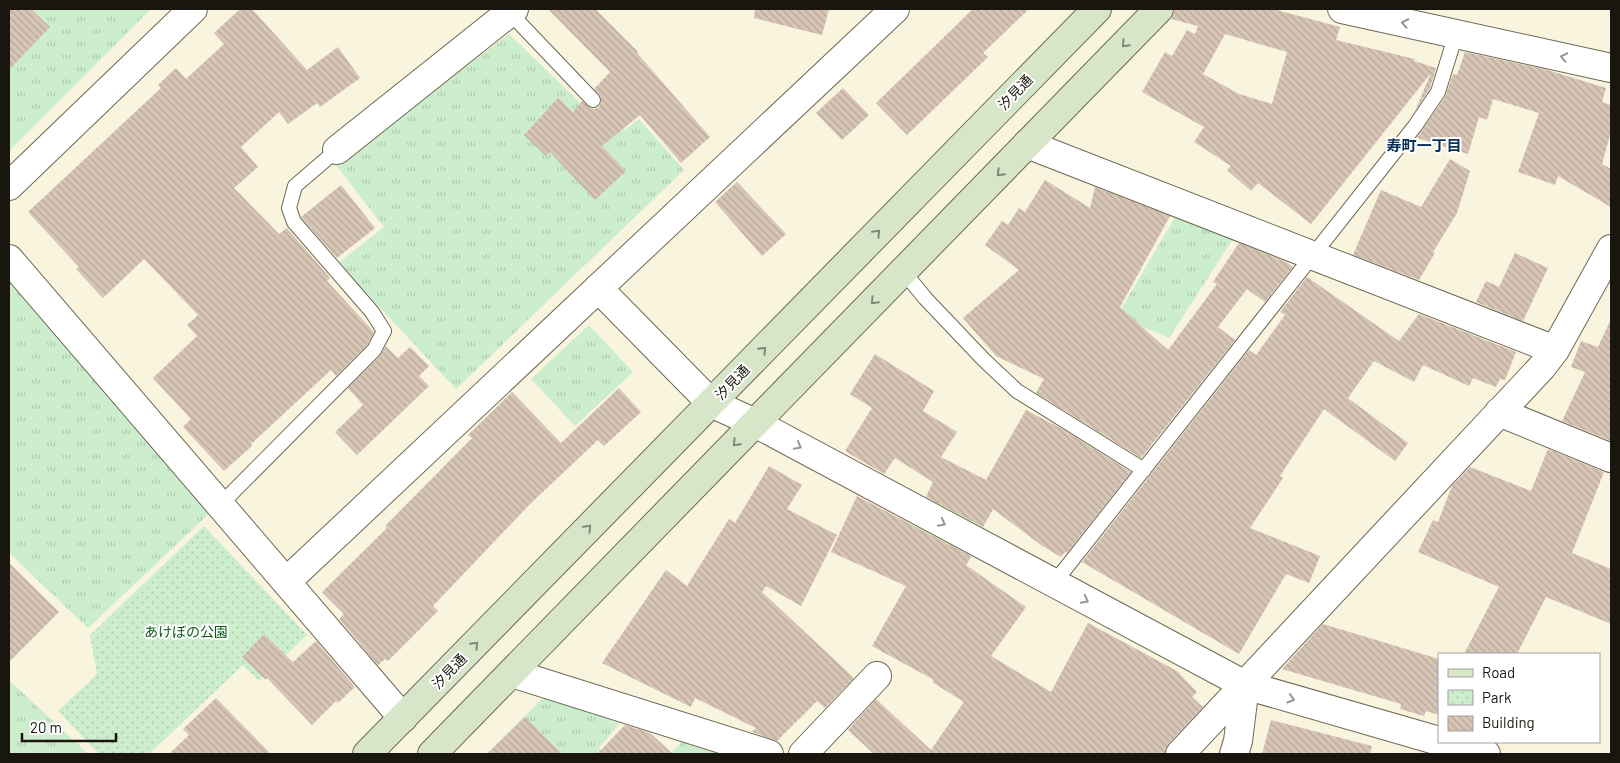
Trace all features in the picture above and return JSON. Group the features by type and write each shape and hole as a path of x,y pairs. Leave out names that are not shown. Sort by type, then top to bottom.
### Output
{"street":[{"path":"9,186 193,9"},
{"path":"286,582 895,9"},
{"name":"汐見通","path":"367,754 1097,9"},
{"path":"432,754 1159,9"},
{"path":"1342,9 1611,68"},
{"path":"336,150 512,11"},
{"path":"1027,144 1555,350"},
{"path":"1180,754 1542,367 1555,350 1611,249"},
{"path":"9,259 403,718"},
{"path":"598,288 711,403 756,423 1244,685 1438,741"},
{"path":"1499,412 1611,458"},
{"path":"512,673 769,754"},
{"path":"803,754 877,676"},
{"path":"1234,754 1238,741 1244,685"},
{"path":"1446,743 1486,754"}],"lane":[{"path":"512,11 593,100"},
{"path":"1054,583 1415,126 1438,92 1456,34"},
{"path":"220,506 374,350 384,331 372,312 294,222 289,208 295,186 336,150"},
{"path":"903,271 925,298 984,360 1017,391 1144,470"}],"green space":[{"path":"9,9 151,9 9,151"},
{"path":"509,34 599,121 608,115 624,130 639,119 684,170 456,389 338,263 384,227 336,165"},
{"path":"1178,212 1235,236 1169,338 1117,316"},
{"path":"9,277 211,512 88,628 9,553"},
{"path":"589,325 633,372 575,426 531,379"},
{"name":"あけぼの公園","path":"204,526 307,635 259,681 243,665 149,754 99,754 58,711 97,674 90,635"},
{"path":"9,680 88,754 9,754"},
{"path":"548,693 619,724 599,748 604,754 486,754"},
{"path":"688,736 728,754 670,754"}],"building":[{"path":"9,9 31,9 50,27 9,70"},
{"path":"240,9 252,9 307,70 338,47 360,78 320,107 317,103 288,124 279,112 241,147 258,167 234,188 279,234 287,228 330,278 327,281 374,332 367,345 336,376 331,370 224,471 183,427 191,419 153,378 197,336 187,325 198,315 144,259 103,298 76,269 79,267 28,212 161,88 158,85 176,68 186,79 224,44 214,33"},
{"path":"548,9 595,9 638,52 710,137 681,163 640,115 602,146 626,171 595,200 550,152 546,156 524,135 558,98 573,112 582,101 590,108 595,109 599,107 601,97 594,89 610,72"},
{"path":"755,9 829,9 822,35 754,18"},
{"path":"973,9 1029,9 983,53 988,57 907,135 876,103"},
{"path":"1174,9 1273,9 1340,27 1336,40 1415,59 1414,61 1436,68 1430,88 1415,111 1431,73 1311,224 1258,183 1251,191 1227,170 1231,166 1194,142 1204,127 1142,92 1165,52 1172,56 1187,30 1195,34 1198,26 1171,19","holes":["1225,34 1287,52 1272,104 1239,94 1203,74"]},
{"path":"1465,52 1544,69 1606,88 1602,102 1611,105 1611,132 1602,164 1611,169 1611,207 1558,176 1555,185 1518,172 1539,113 1493,99 1487,120 1479,117 1468,154 1417,138 1445,97 1453,74 1457,75"},
{"path":"843,88 869,115 842,140 816,113"},
{"path":"1450,159 1470,171 1457,213 1433,252 1435,253 1419,280 1353,255 1381,190 1421,207"},
{"path":"1045,180 1090,208 1095,187 1170,216 1120,307 1168,350 1217,284 1213,282 1239,243 1286,262 1293,267 1265,302 1247,289 1218,327 1235,340 1141,458 1036,393 1044,379 996,356 963,318 1019,270 985,245 1002,221 1008,225 1019,208 1025,212"},
{"path":"737,182 786,234 762,256 715,202"},
{"path":"341,185 375,228 337,258 301,217"},
{"path":"1515,253 1548,268 1523,321 1476,302 1486,281 1499,287"},
{"path":"1307,277 1399,341 1419,314 1516,352 1505,380 1500,379 1496,387 1473,378 1469,386 1423,365 1414,382 1374,361 1348,398 1408,443 1395,461 1324,409 1280,476 1283,478 1250,528 1320,556 1309,583 1286,574 1239,654 1082,562 1249,350 1256,355 1285,315 1280,312"},
{"path":"1611,319 1611,441 1562,421 1585,372 1571,367 1581,341 1598,347"},
{"path":"386,346 398,358 410,347 429,366 419,376 429,386 357,455 335,432 363,405 348,388 380,356"},
{"path":"875,354 934,391 923,411 957,432 941,457 986,480 1026,410 1059,427 1131,472 1067,553 1065,552 1061,557 1041,545 993,509 983,527 926,497 933,482 895,458 884,474 845,451 872,408 850,394"},
{"path":"619,388 641,412 604,446 598,440 530,504 433,606 438,611 388,661 385,659 378,665 339,619 344,614 322,592 387,528 385,526 472,438 468,435 512,392 561,443"},
{"path":"1548,449 1604,472 1572,553 1611,569 1611,624 1546,597 1518,653 1465,653 1499,587 1418,552 1433,520 1438,522 1452,486 1470,467 1531,491"},
{"path":"769,466 802,485 787,509 837,535 801,606 766,586 762,592 854,678 825,708 817,701 777,741 752,732 756,728 695,698 691,707 602,663 666,570 687,586 729,519 735,523"},
{"path":"857,496 969,555 971,557 966,565 1026,607 991,656 1051,692 1088,623 1177,671 1197,692 1192,697 1203,707 1169,743 1165,754 874,754 848,730 876,699 931,750 964,702 932,682 934,680 872,646 906,586 831,552"},
{"path":"9,563 59,612 9,662"},
{"path":"1323,624 1438,659 1438,715 1426,711 1424,716 1400,709 1401,704 1282,669"},
{"path":"264,634 293,662 316,641 355,687 338,703 336,701 312,725 267,678 266,680 242,657"},
{"path":"216,698 271,754 169,754 189,735 183,729"},
{"path":"525,717 562,754 487,754"},
{"path":"1271,720 1372,746 1370,754 1262,754"},
{"path":"625,725 650,733 673,754 597,754"}],"district":[{"name":"寿町一丁目","path":"1424,145"}]}
